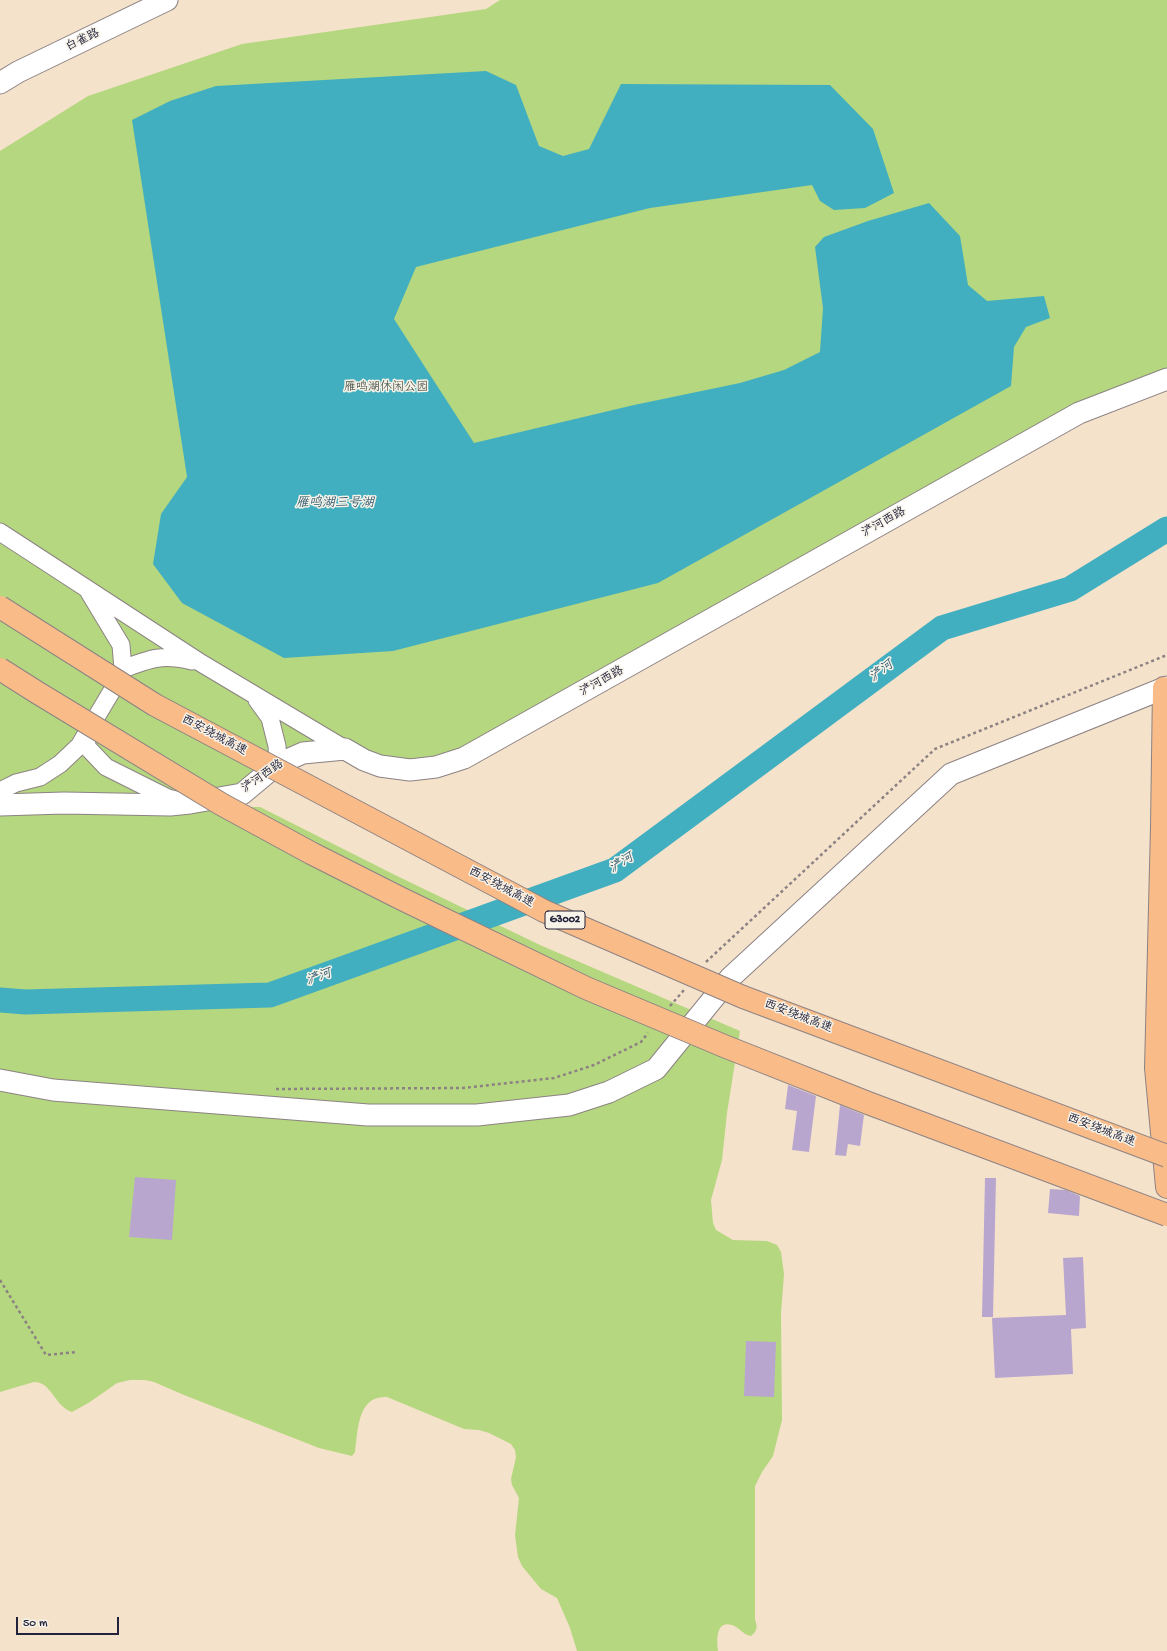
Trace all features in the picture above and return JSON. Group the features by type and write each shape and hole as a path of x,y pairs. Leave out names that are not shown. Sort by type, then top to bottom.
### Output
{"main road":[{"name":"西安绕城高速","path":"0,607 155,705 544,911 743,997 1167,1156"},
{"path":"0,669 38,694 214,800 304,849 402,899 586,988 724,1046 868,1103 1167,1215"},
{"path":"1165,687 1156,1068 1167,1187"}],"street":[{"name":"白雀路","path":"0,83 18,72 167,0"},
{"name":"浐河西路","path":"0,805 64,803 170,805 190,803 242,794 278,764 303,753 345,749 364,760 380,766 410,770 436,767 464,758 1079,413 1167,379"},
{"path":"0,532 201,663 345,749"},
{"path":"0,791 16,783 40,777 60,764 79,746 113,690 123,669 121,645 87,589"},
{"path":"123,669 151,658 176,657 201,663"},
{"path":"0,1080 53,1090 368,1116 477,1115 569,1105 609,1092 656,1069 730,978 951,774 1165,687"},
{"path":"252,693 270,718 277,746 278,764"},
{"path":"86,733 87,747 106,767 168,798 190,803"},
{"path":"0,1094 53,1090"}],"path":[{"path":"706,963 710,957"},
{"path":"666,1012 686,987"},
{"path":"274,1089 462,1088 554,1078 594,1065 641,1042 651,1030"},
{"path":"0,1280 46,1355 77,1352"}],"green space":[{"name":"雁鸣湖休闲公园","path":"500,0 1167,0 1167,379 1079,413 436,767 303,753 242,794 0,810 0,151 88,96 242,44 486,9"},
{"path":"167,807 260,807 395,875 540,945 740,1031 727,1113 722,1160 711,1200 713,1223 716,1230 733,1240 767,1241 777,1245 781,1252 784,1274 781,1313 782,1420 773,1456 762,1472 755,1486 755,1620 757,1627 756,1631 751,1636 732,1625 726,1624 722,1626 718,1633 718,1651 577,1651 570,1628 557,1598 541,1589 522,1566 518,1557 515,1535 519,1498 512,1485 511,1479 516,1457 515,1450 511,1444 489,1433 479,1430 464,1429 387,1397 377,1398 364,1408 359,1425 355,1452 352,1456 319,1448 154,1382 145,1380 130,1380 117,1383 90,1402 72,1412 61,1405 49,1390 40,1383 34,1382 0,1392 0,812"}],"water":[{"name":"雁鸣湖三号湖","path":"486,71 516,85 539,146 563,156 589,149 621,84 830,85 873,129 894,193 865,208 834,210 820,201 812,185 650,208 416,267 394,319 474,443 634,405 740,383 784,370 820,352 823,308 815,247 824,237 868,221 929,203 960,236 968,285 987,301 1044,296 1050,318 1026,327 1014,347 1011,386 658,583 393,651 284,658 182,603 153,564 161,514 187,477 132,120 170,101 216,86"}],"building":[{"path":"788,1085 816,1096 809,1152 792,1150 797,1111 785,1109"},
{"path":"840,1105 864,1115 860,1146 848,1144 846,1156 835,1155"},
{"path":"135,1177 176,1180 172,1240 129,1237"},
{"path":"985,1178 996,1178 993,1317 982,1317"},
{"path":"1050,1189 1066,1190 1080,1196 1079,1216 1048,1213"},
{"path":"1083,1257 1086,1328 1071,1329 1073,1374 995,1378 992,1318 1066,1315 1063,1258"},
{"path":"746,1341 776,1342 774,1397 744,1396"}],"waterway":[{"name":"浐河","path":"0,1000 25,1002 270,995 615,870 942,628 1070,589 1167,529"}]}
